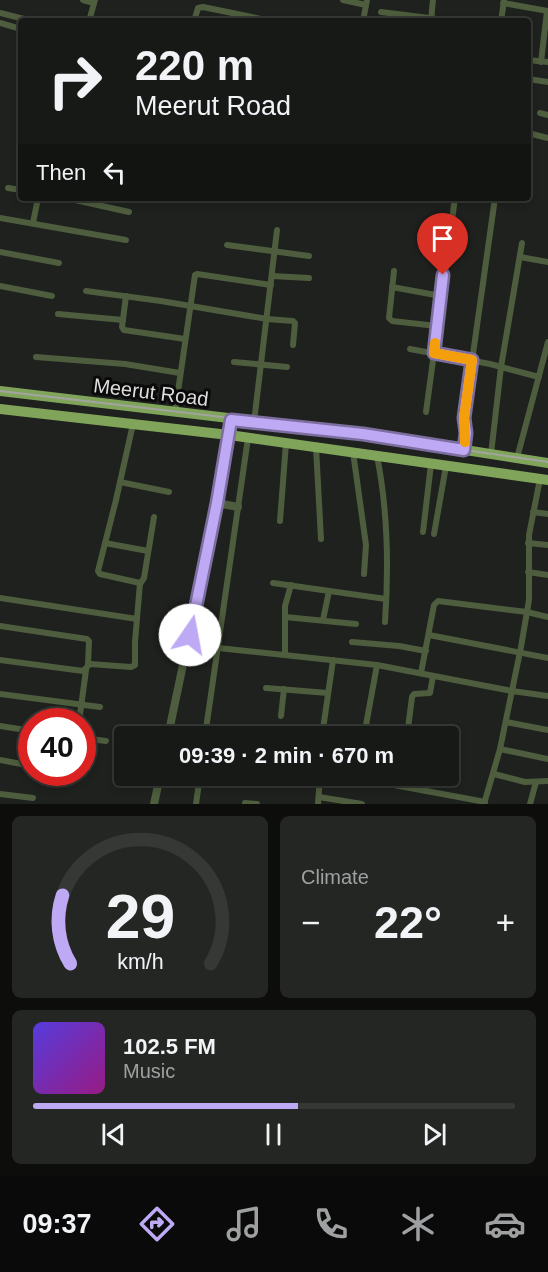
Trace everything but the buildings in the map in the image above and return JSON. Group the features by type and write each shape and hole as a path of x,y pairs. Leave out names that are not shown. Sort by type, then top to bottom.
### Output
{"highway":[{"name":"Meerut Road","path":"0,391 363,434 548,463"},
{"name":"Meerut Road","path":"0,409 229,435 544,480"}],"street":[{"path":"83,0 94,1 90,18"},
{"path":"343,0 367,2 364,18"},
{"path":"431,18 433,0"},
{"path":"501,18 503,2 547,11 545,62"},
{"path":"195,18 198,8 203,7 256,18"},
{"path":"381,12 418,18"},
{"path":"0,13 20,18"},
{"path":"0,23 18,28"},
{"path":"531,80 548,82"},
{"path":"540,113 548,115"},
{"path":"531,134 548,138"},
{"path":"8,188 18,190"},
{"path":"33,223 37,201"},
{"path":"80,201 129,212"},
{"path":"426,412 455,201"},
{"path":"464,450 466,433 464,418 495,201"},
{"path":"0,218 126,240"},
{"path":"254,422 277,230"},
{"path":"491,454 501,367 522,243"},
{"path":"227,245 309,256"},
{"path":"0,252 59,263"},
{"path":"520,257 548,262"},
{"path":"394,271 390,320 437,326"},
{"path":"175,413 194,277 197,274 271,285"},
{"path":"272,276 309,278"},
{"path":"0,286 52,296"},
{"path":"392,287 441,296"},
{"path":"86,291 267,320 295,322 293,345"},
{"path":"126,296 122,327 124,330 185,339"},
{"path":"58,314 123,320"},
{"path":"517,458 548,342"},
{"path":"410,349 472,360 539,377"},
{"path":"36,357 125,363 180,373"},
{"path":"234,362 287,367"},
{"path":"170,726 217,503 231,420"},
{"path":"133,424 98,573 138,581 140,584"},
{"path":"206,726 248,438"},
{"path":"280,521 286,443"},
{"path":"316,447 321,539"},
{"path":"353,452 366,545 364,574"},
{"path":"377,456 388,539 385,622"},
{"path":"423,532 431,464"},
{"path":"434,534 446,466"},
{"path":"406,786 484,803 494,774 520,654 527,612 528,543 533,512 544,480"},
{"path":"120,482 169,492"},
{"path":"217,503 238,507"},
{"path":"533,512 548,514"},
{"path":"0,660 83,671 87,668 134,667 140,584 144,578 154,517"},
{"path":"105,543 148,551"},
{"path":"528,543 548,544"},
{"path":"528,572 548,575"},
{"path":"273,583 386,599"},
{"path":"285,655 285,606 291,585"},
{"path":"323,620 328,591"},
{"path":"0,598 137,619"},
{"path":"421,673 434,605 438,601 527,612 548,617"},
{"path":"285,617 356,624"},
{"path":"0,626 89,641 81,708"},
{"path":"429,635 520,654 547,657"},
{"path":"352,642 426,651"},
{"path":"218,648 377,665 548,696"},
{"path":"323,726 333,660"},
{"path":"366,726 377,665"},
{"path":"408,726 412,697 414,694 430,693 433,676"},
{"path":"266,688 327,693"},
{"path":"281,716 284,689"},
{"path":"0,694 100,707"},
{"path":"506,722 548,730"},
{"path":"0,726 18,729"},
{"path":"96,740 106,741"},
{"path":"500,749 548,759"},
{"path":"0,760 18,763"},
{"path":"494,774 525,782 548,781"},
{"path":"530,804 536,782"},
{"path":"154,804 158,786"},
{"path":"196,804 199,786"},
{"path":"319,786 318,801 363,804"},
{"path":"0,794 33,798"},
{"path":"245,803 256,804"}],"railway":[{"path":"0,391 298,426 548,462"}],"slow traffic":[{"path":"435,343 434,353 472,360 464,418 465,442"}],"route":[{"path":"190,635 231,420 363,434 464,450 466,433 464,418 472,360 434,353 443,275"}]}
